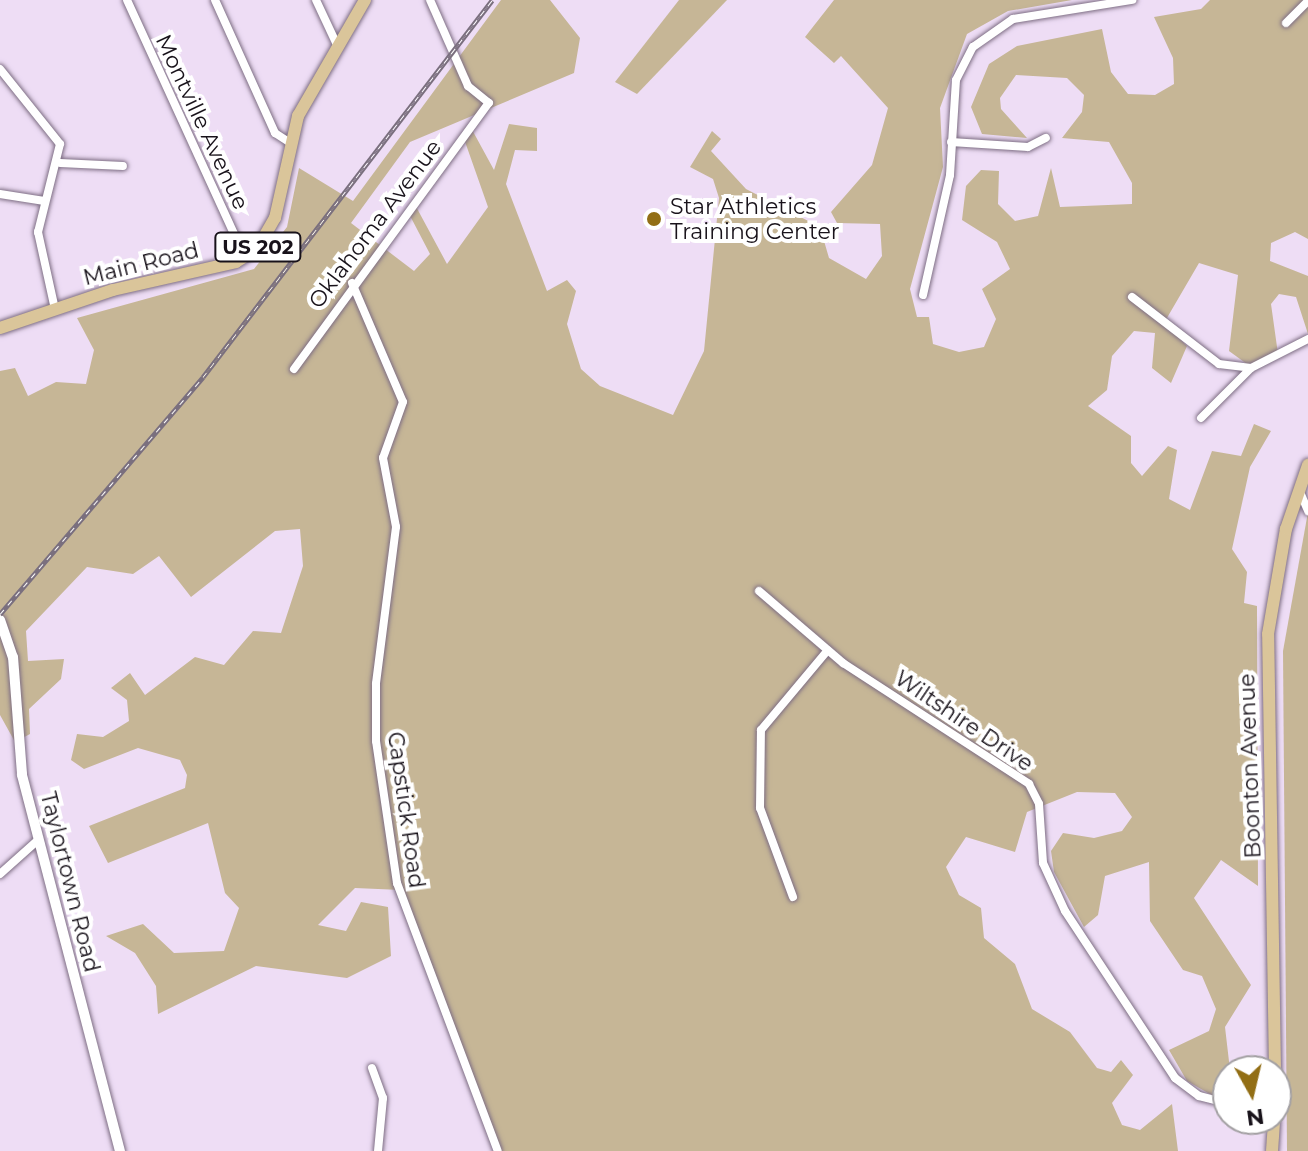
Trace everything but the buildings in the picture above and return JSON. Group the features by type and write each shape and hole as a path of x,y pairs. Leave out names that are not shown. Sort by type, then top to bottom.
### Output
{"main road":[{"name":"US 202","path":"245,258 275,218 289,142 365,0"},
{"name":"Main Road","path":"0,328 55,309 245,258"},
{"name":"Boonton Avenue","path":"1275,1055 1267,656 1298,487 1308,465"}],"street":[{"name":"Montville Avenue","path":"127,0 245,258"},
{"path":"215,0 275,133 289,142"},
{"path":"316,0 339,47"},
{"name":"Oklahoma Avenue","path":"294,369 352,283 489,103 468,86 430,0"},
{"path":"923,295 951,142 956,80 986,34 1024,16 1132,0"},
{"path":"1286,23 1308,1"},
{"path":"0,69 54,128 60,163 44,201 38,245 55,309"},
{"path":"951,142 1028,147 1046,138"},
{"path":"60,163 123,166"},
{"path":"0,194 44,201"},
{"name":"Capstick Road","path":"352,283 403,402 383,458 396,527 376,684 376,741 397,883 498,1151"},
{"path":"1132,297 1210,362 1251,368"},
{"path":"1201,418 1251,368 1308,339"},
{"path":"1298,487 1308,511"},
{"name":"Wiltshire Drive","path":"759,591 828,650 1029,784 1039,804 1043,863 1065,911 1175,1078 1199,1096 1212,1099"},
{"name":"Taylortown Road","path":"0,620 13,657 17,744 38,840 120,1151"},
{"path":"793,897 760,808 761,730 828,650"},
{"path":"0,874 38,840"},
{"path":"372,1068 383,1098 378,1151"}],"shaded area":[{"path":"501,0 550,0 580,38 574,73 410,142 351,223 414,271 430,254 407,210 413,201 447,264 488,207 463,136 470,126 494,170 509,124 537,128 537,151 515,150 506,184 547,291 567,280 576,291 567,324 581,369 600,386 673,415 704,351 719,198 713,179 690,167 712,131 721,139 711,151 746,189 820,227 829,258 866,279 882,256 880,224 837,223 831,212 872,165 888,108 841,56 834,63 805,37 834,0 1072,0 1008,11 967,34 940,108 943,167 910,289 917,317 929,317 933,344 959,352 984,347 996,319 982,289 1010,269 997,242 962,220 966,186 981,170 999,171 998,204 1015,221 1038,216 1051,168 1060,207 1132,204 1132,183 1109,142 1062,138 1082,112 1084,95 1067,78 1016,75 1000,98 1001,109 1027,138 982,134 971,107 989,64 1017,46 1102,29 1111,72 1128,94 1155,95 1174,84 1173,58 1154,17 1201,9 1210,0 1308,0 1308,239 1295,232 1271,243 1270,261 1308,276 1308,334 1296,297 1279,294 1271,304 1278,354 1251,367 1229,351 1238,275 1199,263 1164,323 1187,346 1171,383 1152,368 1155,333 1134,331 1112,356 1107,390 1088,406 1131,436 1131,463 1142,476 1168,446 1177,450 1169,499 1190,510 1212,451 1241,456 1254,424 1271,431 1250,467 1232,549 1247,572 1244,603 1257,606 1258,886 1221,860 1194,898 1251,985 1225,1027 1228,1055 1212,1055 1212,1095 1187,1081 1169,1050 1209,1031 1216,1009 1202,976 1183,970 1150,921 1149,862 1105,876 1098,915 1084,927 1054,872 1051,851 1063,833 1094,838 1122,831 1132,817 1115,793 1077,792 1027,812 1015,852 966,837 946,867 959,895 981,908 984,938 1015,964 1032,1009 1070,1032 1097,1068 1111,1072 1121,1060 1133,1075 1112,1103 1122,1125 1140,1130 1172,1104 1178,1151 500,1151 401,890 355,888 318,925 346,931 361,902 388,907 391,956 347,978 256,966 158,1014 156,986 135,953 106,936 143,924 174,953 224,951 239,908 225,893 208,823 108,863 89,826 185,788 187,775 180,760 138,748 84,769 71,760 77,734 103,737 129,721 127,700 111,688 130,673 145,695 195,657 224,665 253,631 281,633 303,566 300,529 275,531 191,597 159,556 133,574 87,567 26,631 28,661 64,659 61,679 29,709 30,734 15,742 0,715 0,371 15,368 28,396 56,382 86,384 94,350 77,318 254,269 287,227 299,168 353,201"},
{"path":"679,0 727,0 637,94 615,82"},
{"path":"1308,512 1308,1151 1287,1151 1287,1135 1292,1135 1292,1055 1286,1055 1283,651"}],"railway":[{"path":"0,614 203,377 492,0"}],"place":[{"name":"Star Athletics Training Center","path":"654,219"}]}
